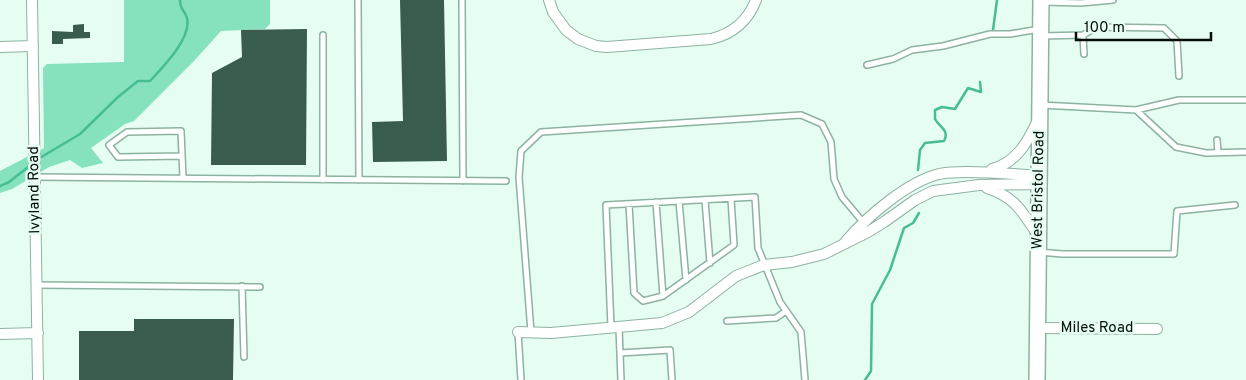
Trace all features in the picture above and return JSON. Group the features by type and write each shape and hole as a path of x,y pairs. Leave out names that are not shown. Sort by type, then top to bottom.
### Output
{"main road":[{"name":"West Bristol Road","path":"1037,380 1041,1"}],"street":[{"name":"Ivyland Road","path":"32,0 38,380"},
{"path":"549,0 553,12 566,30 586,43 607,47 719,37 742,23 750,13 756,0"},
{"path":"0,47 33,46"},
{"path":"984,172 1001,167 1019,152 1026,144 1040,110"},
{"path":"844,243 863,222 924,179 948,172 984,172 1039,180"},
{"path":"518,332 551,333 655,325 689,312 736,276 754,268 824,254 884,222 926,194 944,188 1039,180"},
{"path":"979,185 1009,197 1018,206 1039,236"},
{"name":"Miles Road","path":"1038,328 1157,329"},
{"path":"0,334 38,332"}],"lane":[{"path":"358,0 359,180"},
{"path":"462,0 462,181"},
{"path":"1041,1 1113,0"},
{"path":"867,65 893,59 912,50 943,46 993,34 1041,33 1083,35 1097,27 1164,28 1177,41 1179,76"},
{"path":"1083,35 1084,54"},
{"path":"323,36 323,180"},
{"path":"1040,110 1136,110 1179,100 1246,100"},
{"path":"1136,110 1176,147 1206,153 1246,152"},
{"path":"531,332 519,177 521,151 540,132 801,115 822,124 830,142 834,179 842,197 863,222"},
{"path":"182,156 118,157 109,145 127,132 181,131 183,178"},
{"path":"1217,140 1218,152"},
{"path":"35,172 183,178 506,181"},
{"path":"621,380 620,353 615,328 606,205 755,197 758,248 780,302 801,332 805,380"},
{"path":"629,204 634,293 643,301 663,296 734,245 731,198"},
{"path":"705,200 710,262"},
{"path":"679,201 686,280"},
{"path":"656,202 663,296"},
{"path":"1039,252 1062,254 1174,254 1177,211 1234,205"},
{"path":"37,285 260,286"},
{"path":"242,286 244,358"},
{"path":"727,321 776,318 786,311"},
{"path":"518,332 521,380"},
{"path":"620,353 670,350 672,380"}],"green space":[{"path":"124,0 270,0 270,24 265,29 221,31 134,121 125,124 91,148 103,163 82,168 70,160 49,167 12,189 0,193 0,171 44,148 43,68 47,64 124,62"}],"building":[{"path":"400,0 444,0 447,161 373,162 372,122 403,121"},
{"path":"84,24 84,32 90,32 90,38 63,39 63,44 52,44 52,31 73,32 73,25"},
{"path":"307,29 306,165 211,165 212,73 242,57 241,30"},
{"path":"134,319 234,319 233,380 79,380 79,331 134,331"}],"waterway":[{"path":"38,159 80,134 118,97 138,81 150,81 162,68 175,52 185,34 187,18 180,0"},
{"path":"993,30 997,0"},
{"path":"918,170 920,150 925,143 944,141 946,137 945,131 935,119 935,110 942,107 955,109 968,88 981,92 980,82"},
{"path":"0,186 9,182 32,164"},
{"path":"865,380 871,371 872,304 890,270 904,228 913,223 919,213"}]}
